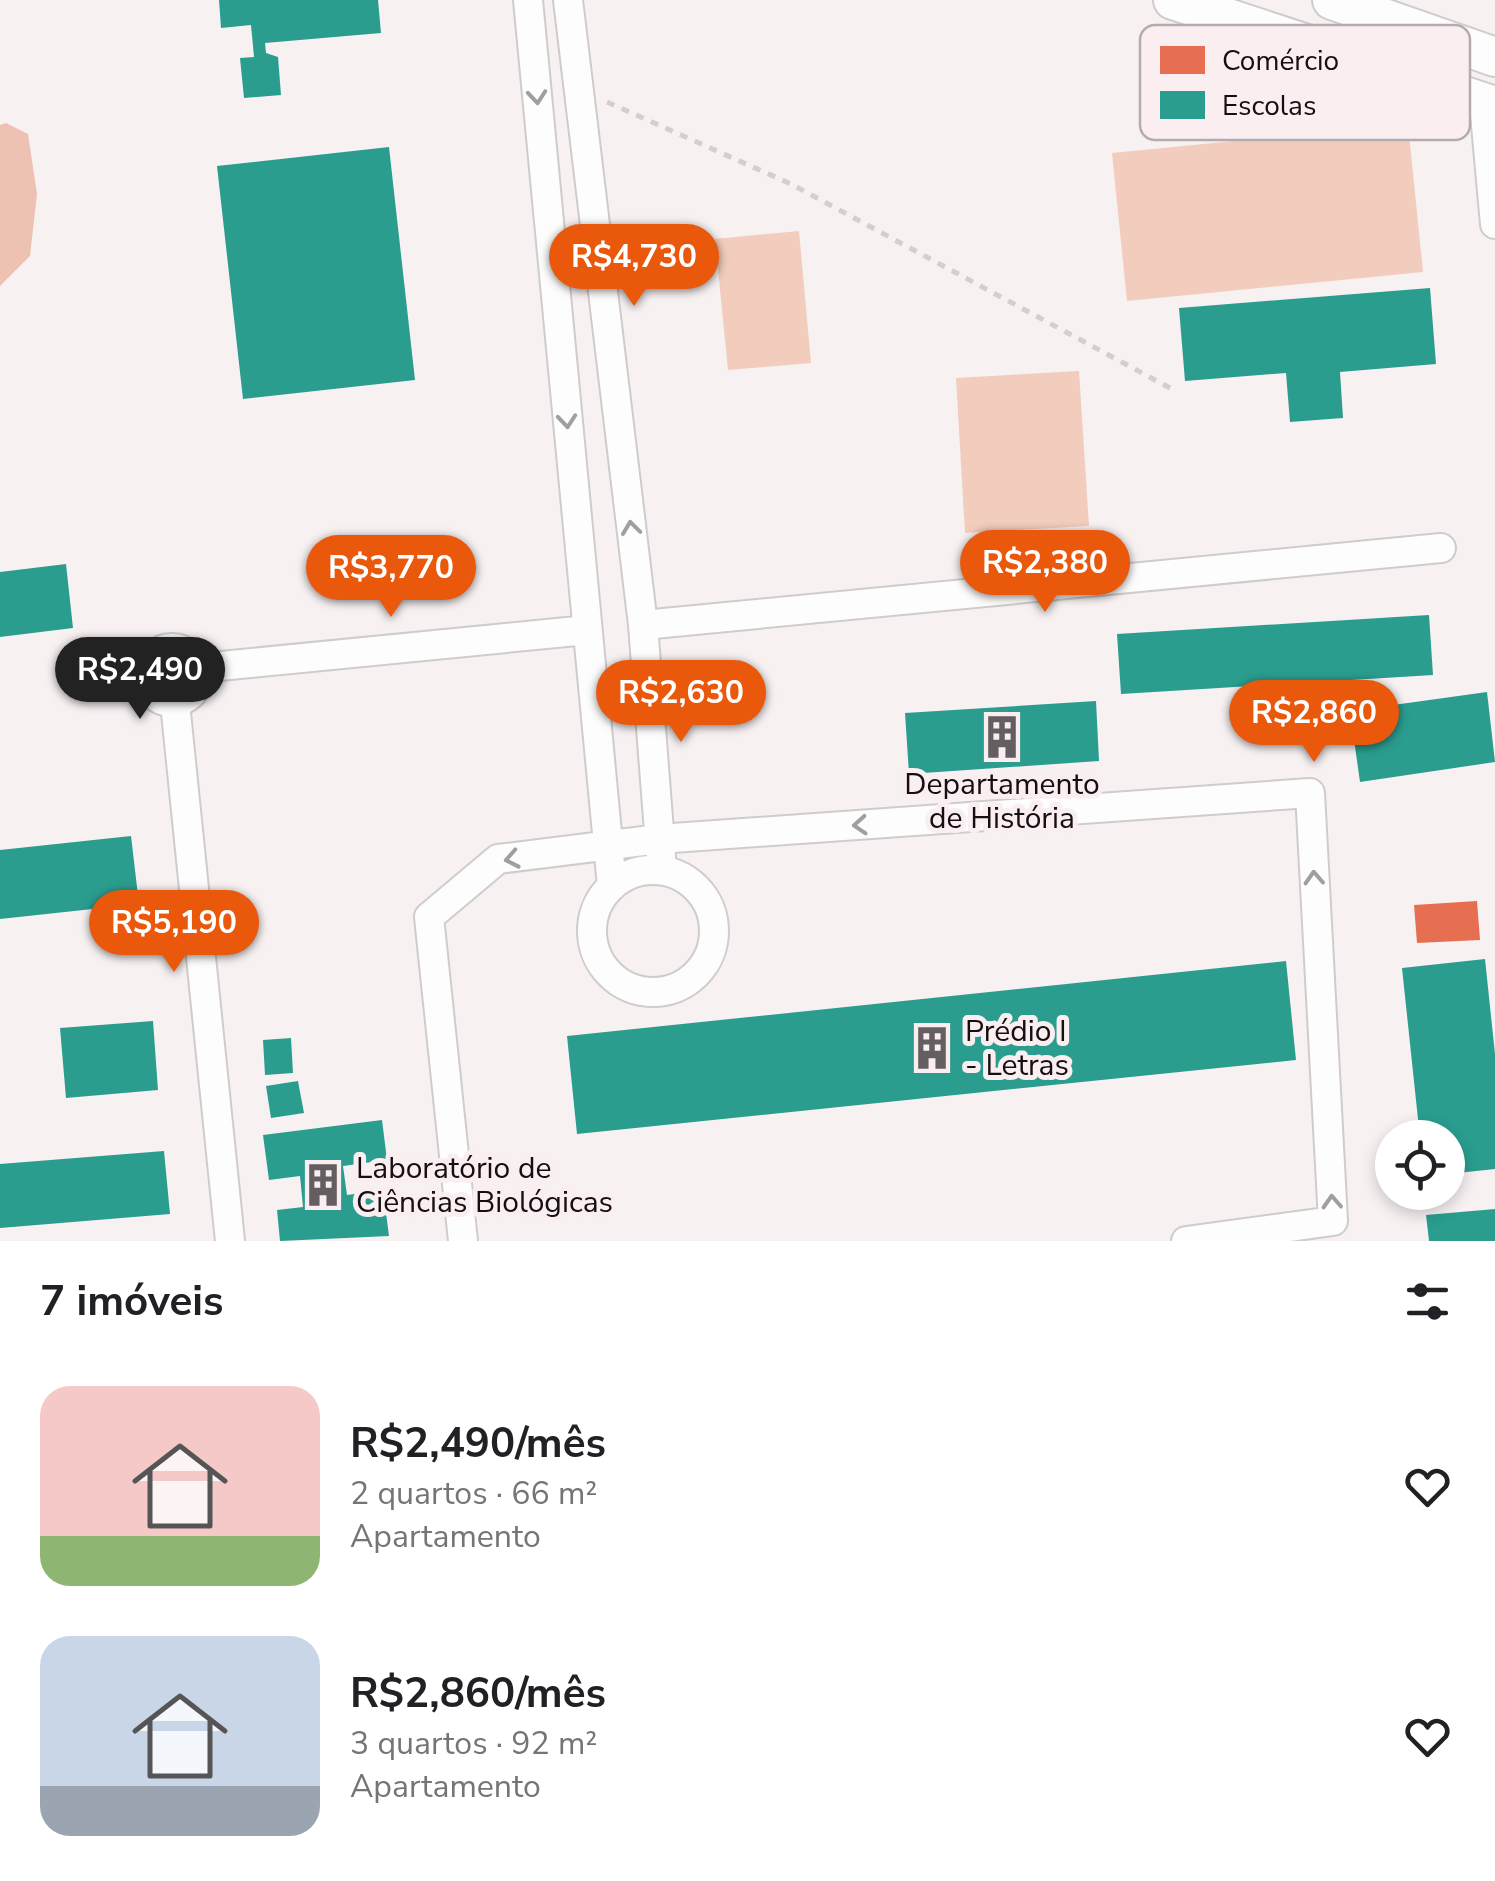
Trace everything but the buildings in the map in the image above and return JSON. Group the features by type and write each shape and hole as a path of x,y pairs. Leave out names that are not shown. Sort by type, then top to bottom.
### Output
{"main road":[{"path":"1173,0 1249,25"},
{"path":"1332,0 1381,8 1421,25"},
{"path":"1470,46 1495,57"}],"street":[{"path":"528,0 612,886"},
{"path":"568,0 643,625 662,870"},
{"path":"1490,104 1495,224"},
{"path":"556,296 603,291"},
{"path":"643,625 1441,548"},
{"path":"200,668 587,630"},
{"path":"170,635 190,652 200,668 196,691 175,703 156,698 134,683 170,635"},
{"path":"175,703 230,1241"},
{"path":"464,1241 428,918 498,860 659,839 1310,793 1333,1221 1186,1241"},
{"path":"644,870 662,870 695,886 714,918 711,954 702,970 672,990 635,990 604,970 592,936 600,900 612,886 644,870"}],"path":[{"path":"578,89 791,184 1170,388"}],"shaded area":[{"path":"6,123 28,134 37,194 30,256 0,286 0,125"},
{"path":"1245,140 1410,140 1423,272 1127,301 1112,153"},
{"path":"799,231 811,363 728,370 715,239"},
{"path":"1079,371 1089,526 965,533 956,378"}],"place":[{"name":"Departamento de História","path":"1002,737"},
{"name":"Prédio I - Letras","path":"932,1048"},
{"name":"Laboratório de Ciências Biológicas","path":"323,1185"}]}
